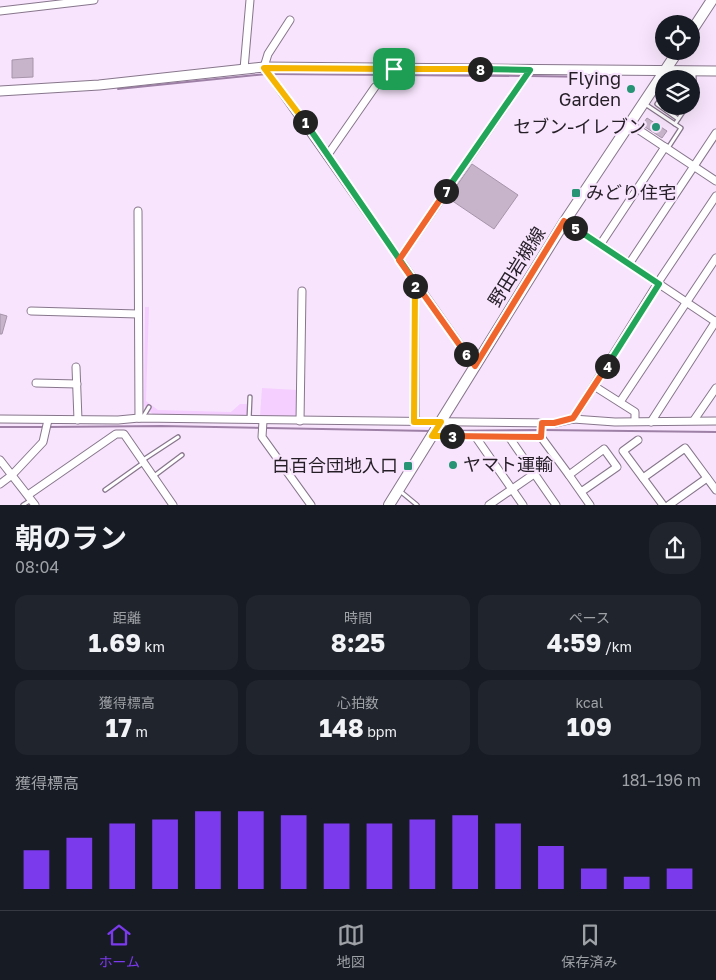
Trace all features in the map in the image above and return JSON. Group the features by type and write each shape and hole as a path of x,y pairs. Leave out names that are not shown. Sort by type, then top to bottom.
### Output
{"main road":[{"path":"700,15 706,4"},
{"name":"野田岩槻線","path":"390,505 564,221 654,88"}],"street":[{"path":"0,11 94,0"},
{"path":"244,69 250,0"},
{"path":"290,20 268,54 266,68 475,366"},
{"path":"0,91 99,85 266,68 655,71"},
{"path":"682,70 700,69 716,71"},
{"path":"399,260 529,71"},
{"path":"328,156 375,87"},
{"path":"630,124 716,181"},
{"path":"629,264 716,132"},
{"path":"600,245 666,147"},
{"path":"573,418 716,196"},
{"path":"138,211 140,418"},
{"path":"564,221 716,322 651,422"},
{"path":"620,402 716,258"},
{"path":"414,422 415,282"},
{"path":"300,421 302,292"},
{"path":"31,311 138,314"},
{"path":"76,367 78,420"},
{"path":"36,383 77,384"},
{"path":"594,386 635,412 635,420"},
{"path":"694,420 716,388"},
{"path":"0,419 78,420 140,418 263,421 554,423 573,418 615,422 635,420 651,422 716,421"},
{"path":"0,484 12,476 43,442 48,420"},
{"path":"263,421 262,437 311,505"},
{"path":"542,423 541,437 590,505"},
{"path":"0,460 31,500 116,434 124,434 173,505"},
{"path":"432,436 541,437"},
{"path":"475,436 523,505"},
{"path":"509,437 556,505"},
{"path":"638,440 623,451 663,505"},
{"path":"643,478 685,448 716,490"},
{"path":"569,475 604,449 617,467 581,492"},
{"path":"490,505 534,474"},
{"path":"669,505 707,478"}],"lane":[{"path":"644,103 663,118 681,128 666,147"},
{"path":"672,115 678,119"},
{"path":"675,124 680,115"},
{"path":"249,420 250,396"},
{"path":"140,418 149,407"},
{"path":"105,490 178,437"},
{"path":"153,476 182,455"},
{"path":"399,490 417,505"},
{"path":"23,505 31,500"}],"shaded area":[{"path":"145,307 149,307 146,401 158,410 231,412 240,404 248,404 248,418 155,416 144,406"},
{"path":"262,388 298,390 296,417 260,416"}],"building":[{"path":"33,58 33,77 12,78 12,60"},
{"path":"647,118 667,131 662,138 642,125"},
{"path":"472,164 518,195 494,229 448,198"},
{"path":"0,314 7,316 2,334 0,334"}],"waterway":[{"path":"118,89 267,74"},
{"path":"272,74 524,76"},
{"path":"529,76 592,77"},
{"path":"48,427 161,426 431,431"},
{"path":"0,427 44,427"},
{"path":"438,431 539,430"},
{"path":"543,430 716,432"}],"place":[{"name":"Flying Garden","path":"631,89"},
{"name":"セブン-イレブン","path":"656,127"},
{"name":"みどり住宅","path":"576,193"},
{"name":"ヤマト運輸","path":"453,465"},
{"name":"白百合団地入口","path":"408,466"}],"route":[{"path":"394,69 264,68 307,126 399,260 415,282 414,422 441,422 432,436 541,437 542,423 554,423 573,418 659,284 564,221 475,366 399,260 530,70 394,69"}]}
